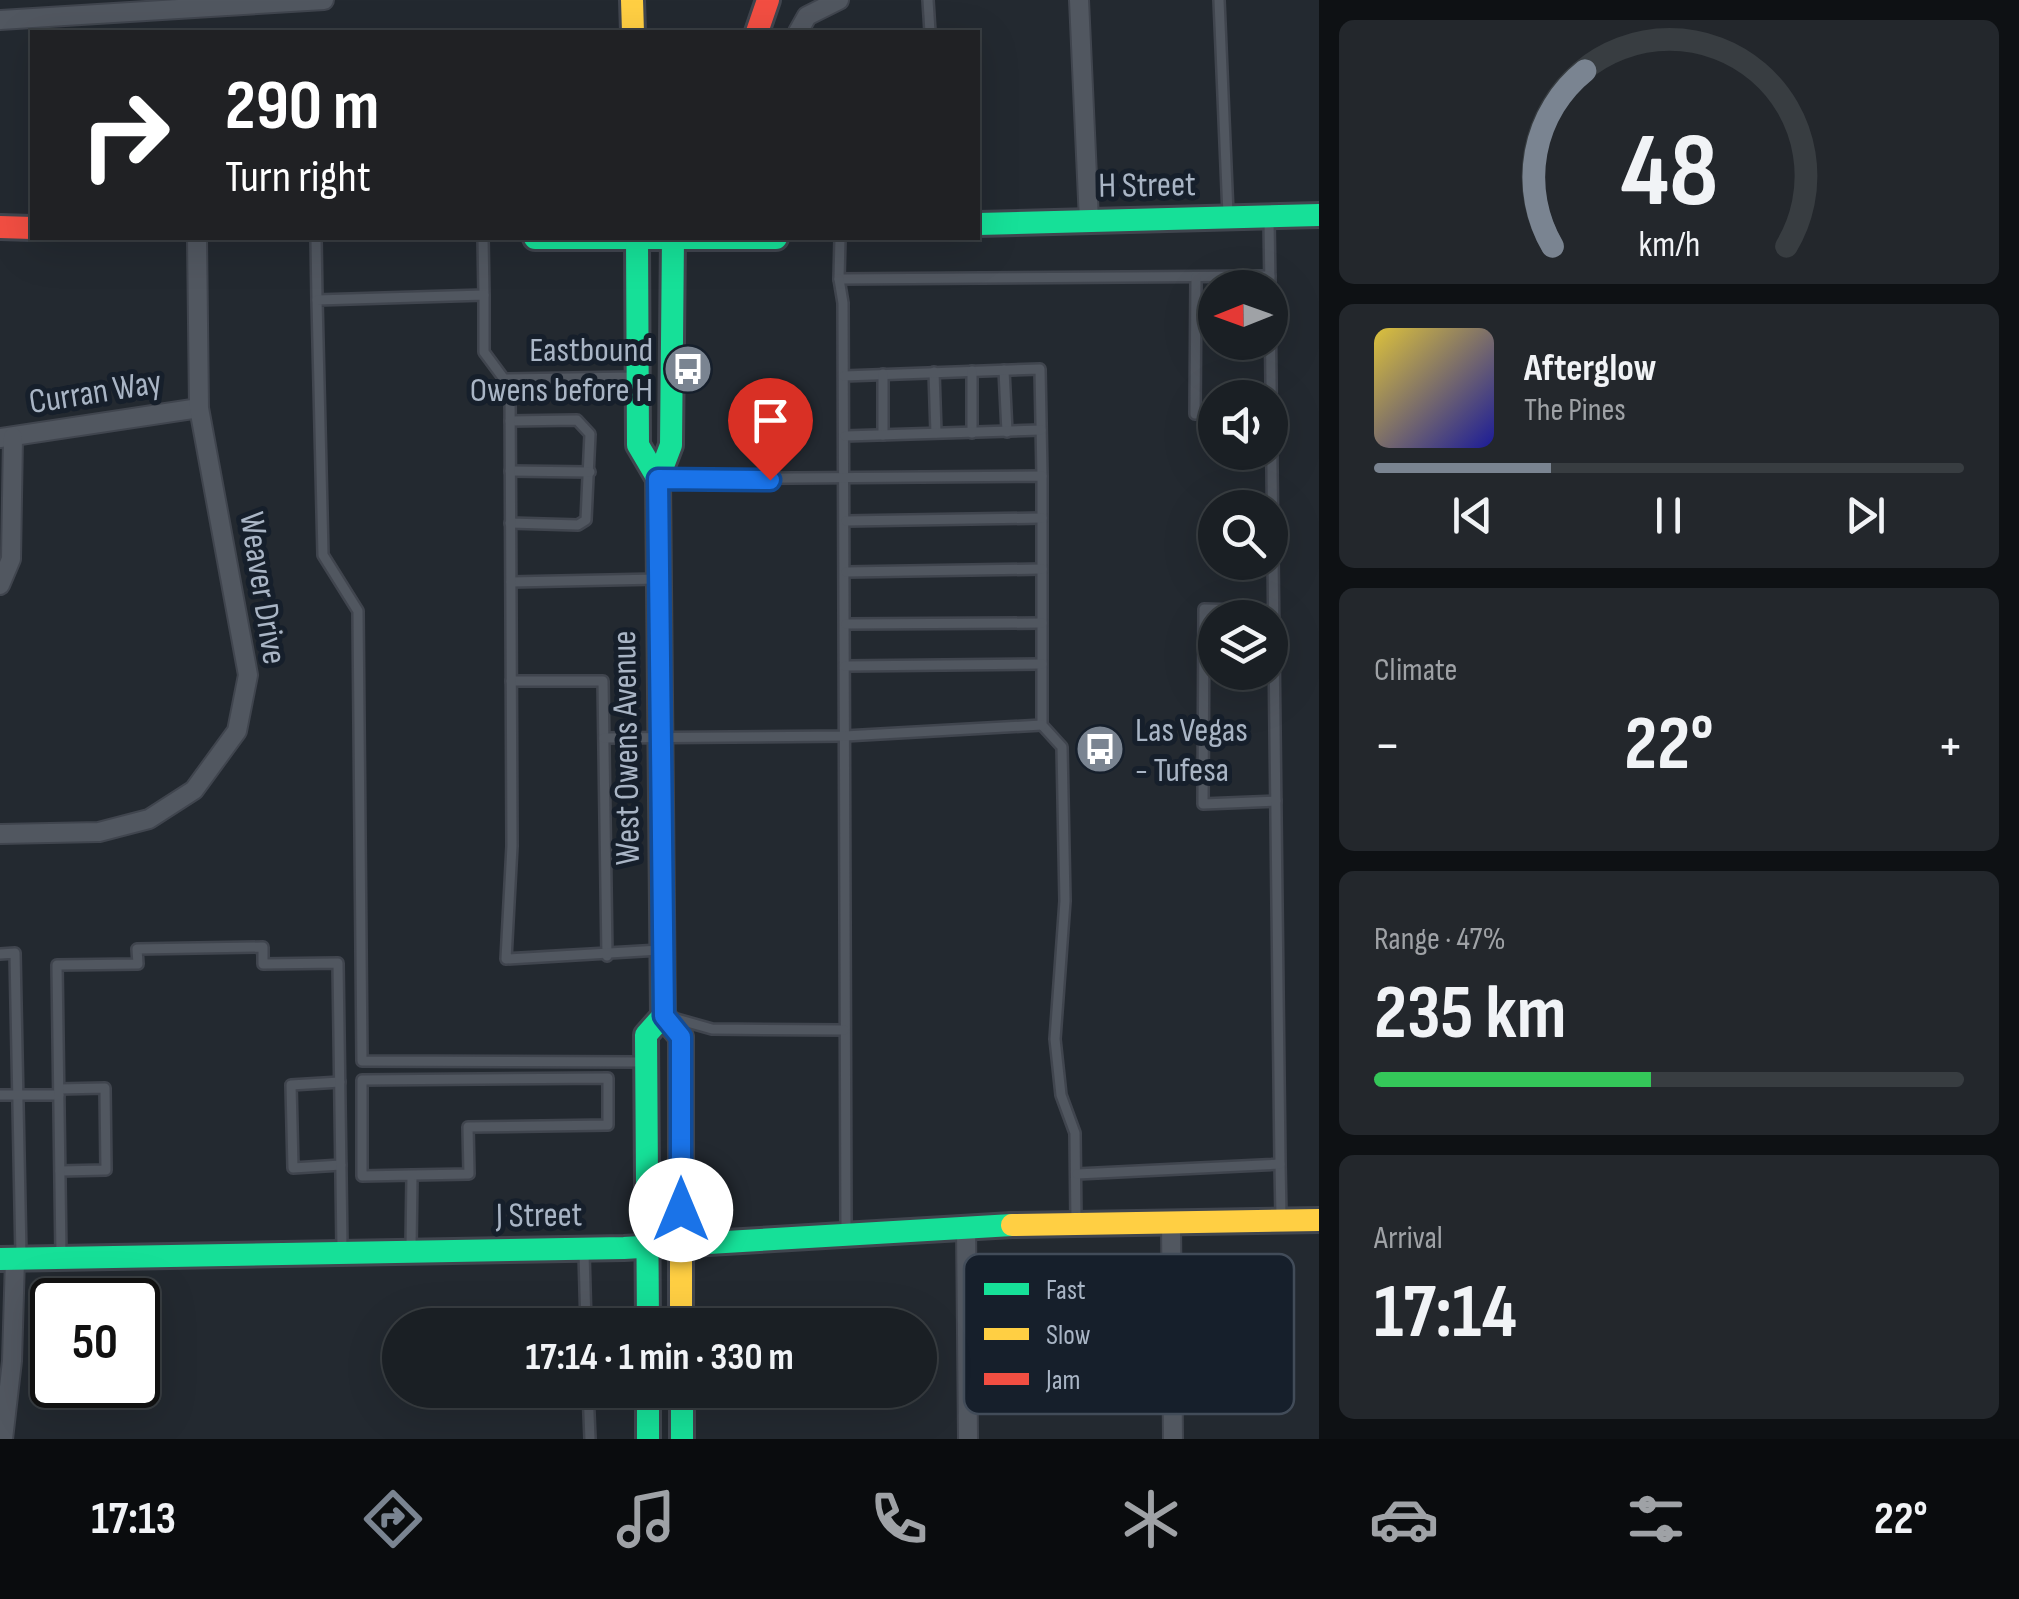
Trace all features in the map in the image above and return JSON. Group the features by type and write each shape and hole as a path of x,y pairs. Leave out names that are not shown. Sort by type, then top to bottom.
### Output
{"street":[{"path":"0,20 165,5 324,0"},
{"path":"632,0 633,30"},
{"path":"758,30 768,0"},
{"path":"803,24 839,0"},
{"path":"1079,0 1090,221"},
{"name":"H Street","path":"980,224 1319,215"},
{"path":"0,228 30,228"},
{"name":"Weaver Drive","path":"0,834 99,832 149,819 194,790 238,730 248,675 199,408 197,240"},
{"name":"West Owens Avenue","path":"637,240 638,445 658,479"},
{"name":"West Owens Avenue","path":"673,240 671,445 658,479 658,579 664,1016 681,1037 682,1308"},
{"name":"Curran Way","path":"6,437 199,408"},
{"path":"0,584 11,559 6,437"},
{"name":"West Owens Avenue","path":"648,1308 646,1035 664,1016"},
{"name":"J Street","path":"12,1259 584,1248 966,1226 1319,1220"},
{"path":"1171,1222 1171,1254"},
{"path":"966,1226 966,1254"},
{"path":"2,1439 12,1361 12,1259"},
{"path":"648,1408 648,1439"},
{"path":"682,1408 682,1439"},
{"path":"968,1414 968,1439"},
{"path":"1173,1414 1173,1439"}],"lane":[{"path":"928,0 930,30"},
{"path":"1218,0 1228,217"},
{"path":"1269,216 1270,270"},
{"path":"316,240 323,556 358,611 362,1061 646,1062"},
{"path":"483,240 484,352 510,388 512,846 506,958 607,956 662,949"},
{"path":"840,240 846,436 846,1234"},
{"path":"839,279 1196,277 1195,414 1198,414"},
{"path":"318,300 484,295"},
{"path":"1004,370 1007,432"},
{"path":"844,376 1040,370 1042,725 1062,747 1065,902 1055,1039 1062,1095 1074,1133 1076,1224"},
{"path":"972,371 972,432"},
{"path":"934,372 936,434"},
{"path":"883,435 884,374"},
{"path":"504,379 638,377"},
{"path":"510,421 585,424 590,434 586,520 578,525 510,523"},
{"path":"846,436 1041,430"},
{"path":"1272,470 1273,600"},
{"path":"510,471 590,472"},
{"path":"658,479 1042,476"},
{"path":"846,521 1042,518"},
{"path":"846,572 1042,569"},
{"path":"510,582 658,579"},
{"path":"846,624 1042,623"},
{"path":"845,666 1042,664"},
{"path":"511,681 602,681 607,956"},
{"path":"1204,690 1203,804 1276,801"},
{"path":"1274,690 1282,1221"},
{"path":"604,738 845,736 1042,725"},
{"path":"61,1258 58,965 138,964 138,949 263,946 263,964 338,963 342,1251"},
{"path":"0,954 15,954 18,1095 12,1259"},
{"path":"664,1016 712,1029 844,1030"},
{"path":"608,1078 608,1125 468,1128 469,1174 412,1175 362,1176 362,1080 608,1078"},
{"path":"340,1082 291,1086 293,1168 341,1165"},
{"path":"0,1096 105,1088 106,1170 60,1171"},
{"path":"1077,1174 1280,1164"},
{"path":"410,1251 412,1175"},
{"path":"584,1248 586,1308"},
{"path":"589,1408 590,1439"}],"traffic: fast":[{"path":"980,224 1319,215"},
{"path":"637,240 638,445 658,479"},
{"path":"673,240 671,445 658,479 663,1016 681,1037 681,1181"},
{"path":"648,1308 646,1035 663,1016"},
{"path":"0,1259 624,1248 1012,1225"},
{"path":"648,1408 648,1439"},
{"path":"682,1408 682,1439"}],"traffic: slow":[{"path":"632,0 633,30"},
{"path":"681,1181 681,1308"},
{"path":"1012,1225 1319,1220"}],"traffic: jam":[{"path":"758,30 768,0"},
{"path":"0,227 30,228"}],"place":[{"name":"Eastbound Owens before H","path":"688,369"},
{"name":"Las Vegas - Tufesa","path":"1100,749"}],"route":[{"path":"681,1210 681,1037 664,1016 658,479 770,480"}]}
